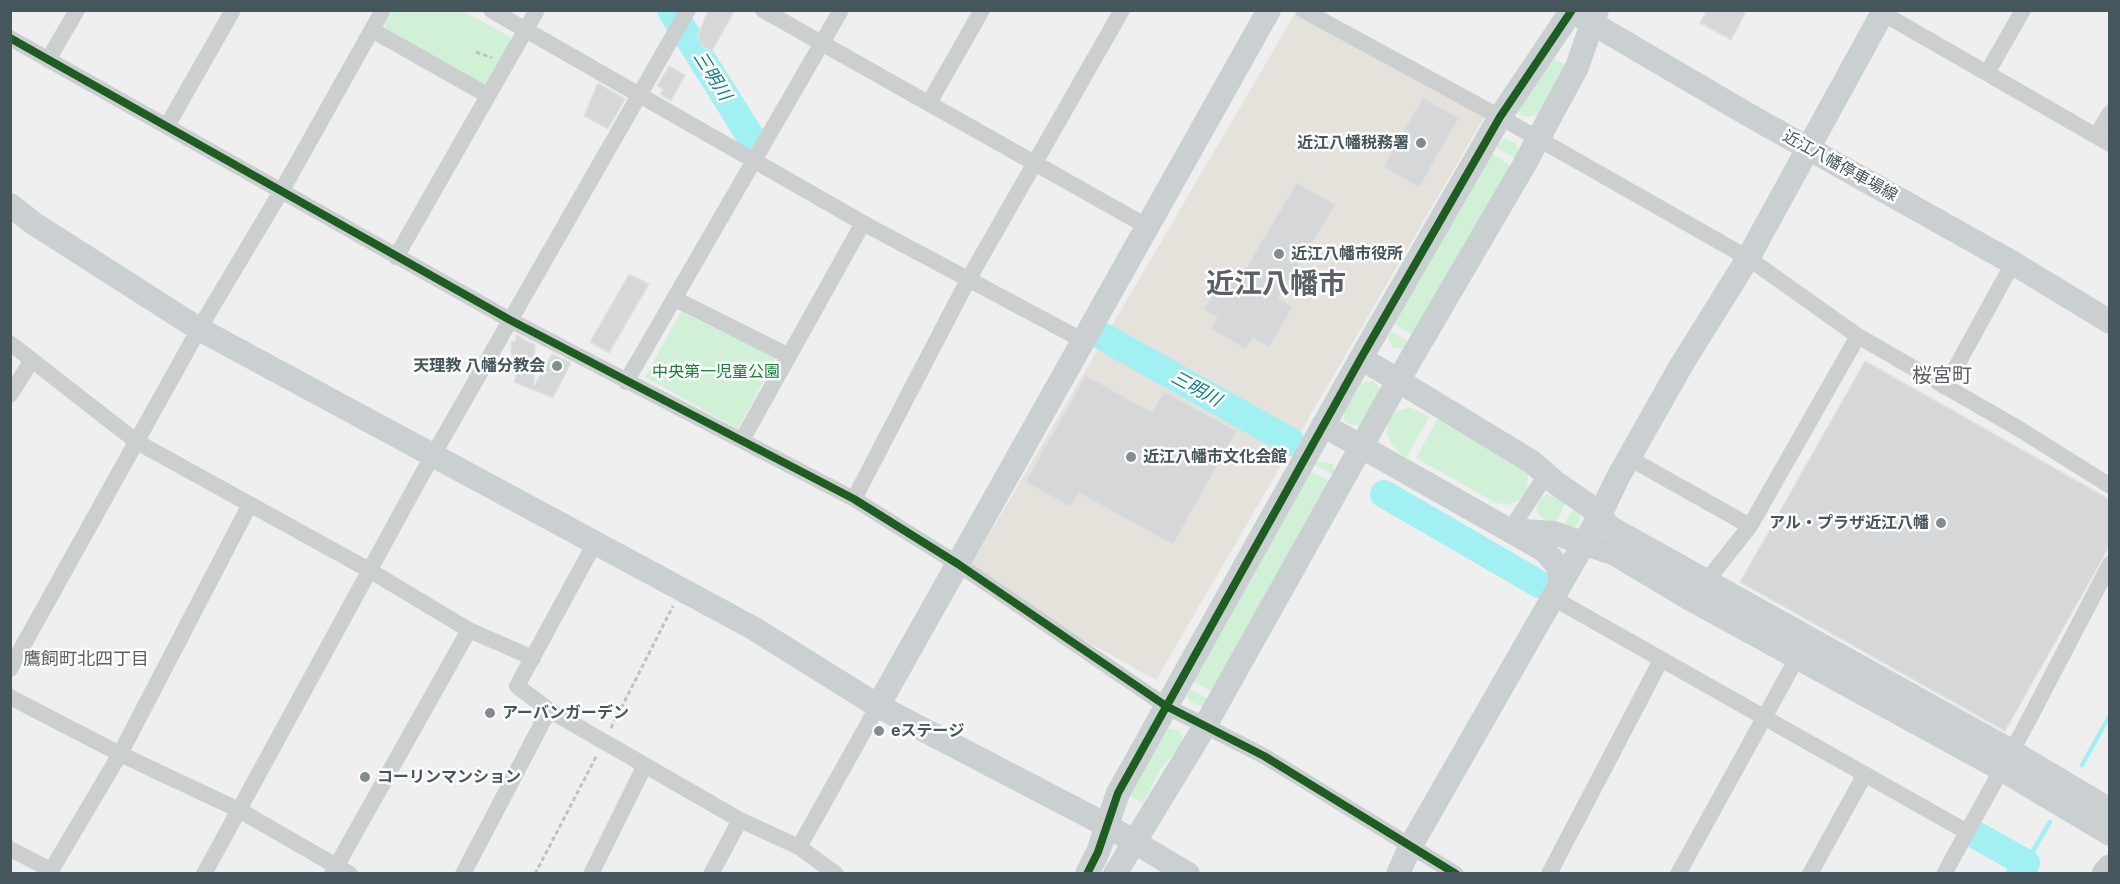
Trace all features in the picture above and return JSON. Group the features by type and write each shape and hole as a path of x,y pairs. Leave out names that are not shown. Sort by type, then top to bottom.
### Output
{"main road":[{"path":"2105,873 2109,869"}],"street":[{"path":"48,60 77,10"},
{"path":"167,126 233,10"},
{"path":"10,669 199,329 282,190 383,10"},
{"path":"491,10 863,223 1084,341"},
{"path":"396,257 537,10"},
{"path":"763,10 1148,227"},
{"path":"627,382 841,10"},
{"path":"929,103 982,10"},
{"path":"854,499 968,280 1122,10"},
{"path":"799,847 1269,10"},
{"path":"1303,10 1500,117 1748,258 1858,336 2021,430 2109,486"},
{"path":"1987,73 2023,10"},
{"path":"1087,873 1098,852 1118,794 1360,358 1500,117 1571,11"},
{"name":"近江八幡停車場線","path":"1571,11 1595,17 1808,147 2013,263 2109,322"},
{"path":"1398,873 1410,847 1599,518 1629,458 1682,364 1748,258 1881,12 2103,140 2109,113"},
{"path":"1115,873 1205,726 1361,446 1538,139 1577,66 1595,17"},
{"path":"204,873 369,570 682,20"},
{"path":"372,30 487,95"},
{"path":"10,38 510,320 854,499 958,564 1166,706 1264,756 1456,873"},
{"path":"10,206 199,329 753,628 878,706 1106,825 1188,873"},
{"path":"742,440 787,355 863,223"},
{"path":"1945,387 2013,263"},
{"path":"675,299 787,355"},
{"path":"1699,591 1750,526 1858,336"},
{"path":"10,343 136,442 369,570 469,630 533,658"},
{"path":"1360,358 1532,462 1588,505 1611,528 1797,658 2109,810"},
{"path":"10,395 32,360"},
{"path":"1323,425 1544,550 1557,565 1558,590"},
{"path":"1629,458 1750,526"},
{"path":"1510,530 1546,475"},
{"path":"10,849 50,872 120,754 249,506"},
{"path":"1510,530 1554,533 1615,555 1699,591 2006,760 2109,834"},
{"path":"595,543 517,686 549,710 740,820 799,847 834,873"},
{"path":"1944,873 2109,564"},
{"path":"1558,590 1661,660 1967,832"},
{"path":"10,696 120,754 239,810 339,871 469,630"},
{"path":"1678,873 1797,658"},
{"path":"1549,873 1661,660"},
{"path":"463,873 549,710"},
{"path":"591,873 645,765"},
{"path":"1810,873 1865,774"},
{"path":"711,873 740,820"}],"shaded area":[{"path":"1296,12 1486,114 1156,680 966,574"}],"green space":[{"path":"393,11 463,11 512,38 511,44 489,82 480,87 388,35 385,24"},
{"path":"1552,57 1567,66 1540,114 1528,117 1521,115 1517,107"},
{"path":"1504,139 1516,143 1519,152 1516,158 1495,147"},
{"path":"1491,153 1512,166 1414,336 1393,323"},
{"name":"中央第一児童公園","path":"681,312 776,358 738,429 645,377"},
{"path":"1391,331 1411,343 1404,349 1392,347 1388,336"},
{"path":"1373,381 1381,390 1361,426 1349,424 1343,419 1344,412 1361,384"},
{"path":"1410,407 1429,417 1406,458 1391,444 1387,434 1387,424 1396,411"},
{"path":"1439,416 1528,473 1527,492 1519,500 1508,505 1496,503 1416,458"},
{"path":"1318,461 1333,464 1336,477 1314,464"},
{"path":"1310,471 1332,483 1212,692 1193,681"},
{"path":"1547,494 1566,502 1555,524 1541,517 1536,511 1539,499"},
{"path":"1575,507 1580,511 1579,523 1574,528 1562,527"},
{"path":"1189,688 1208,699 1207,704 1201,706 1191,702 1187,697"},
{"path":"1168,728 1180,731 1183,742 1161,768 1143,803 1128,795"}],"building":[{"path":"708,10 735,10 712,51 701,46 703,43 697,38"},
{"path":"1707,10 1747,10 1731,40 1700,23"},
{"path":"669,66 685,75 671,101 660,94 663,89 657,86"},
{"path":"598,83 625,99 608,129 584,116"},
{"name":"近江八幡税務署","path":"1423,97 1459,118 1419,188 1383,167"},
{"name":"近江八幡市役所","path":"1297,182 1336,205 1279,298 1293,307 1269,348 1253,338 1246,350 1211,329 1217,318 1203,310 1229,266 1242,274"},
{"path":"629,274 649,284 609,353 590,342"},
{"name":"天理教 八幡分教会","path":"516,335 535,345 534,386 552,354 571,363 553,398 514,382 517,373 512,373 511,342 516,341"},
{"name":"アル・プラザ近江八幡","path":"1865,361 2109,499 2109,547 2005,731 1740,582"},
{"name":"近江八幡市文化会館","path":"1086,375 1152,412 1164,391 1237,431 1173,545 1079,493 1070,507 1025,482"}],"waterway":[{"name":"三明川","path":"671,10 754,142"},
{"name":"三明川","path":"1102,336 1291,442"},
{"name":"三明川","path":"1384,494 1539,584"},
{"path":"2082,765 2110,715"},
{"path":"2026,863 2050,822"},
{"name":"三明川","path":"1974,834 2026,863 2020,874"}],"cycle path":[{"path":"1087,874 1098,852 1118,793 1361,358 1500,117 1572,10"},
{"path":"10,38 510,320 854,499 958,564 1166,706 1264,756 1456,874"}],"place":[{"name":"近江八幡税務署","path":"1421,143"},
{"name":"近江八幡市役所","path":"1279,254"},
{"name":"天理教 八幡分教会","path":"557,366"},
{"name":"近江八幡市文化会館","path":"1131,457"},
{"name":"アル・プラザ近江八幡","path":"1941,523"},
{"name":"アーバンガーデン","path":"490,713"},
{"name":"eステージ","path":"879,731"},
{"name":"コーリンマンション","path":"365,777"}],"district":[{"name":"近江八幡市","path":"1276,285"},
{"name":"桜宮町","path":"1942,376"},
{"name":"鷹飼町北四丁目","path":"86,660"}]}
